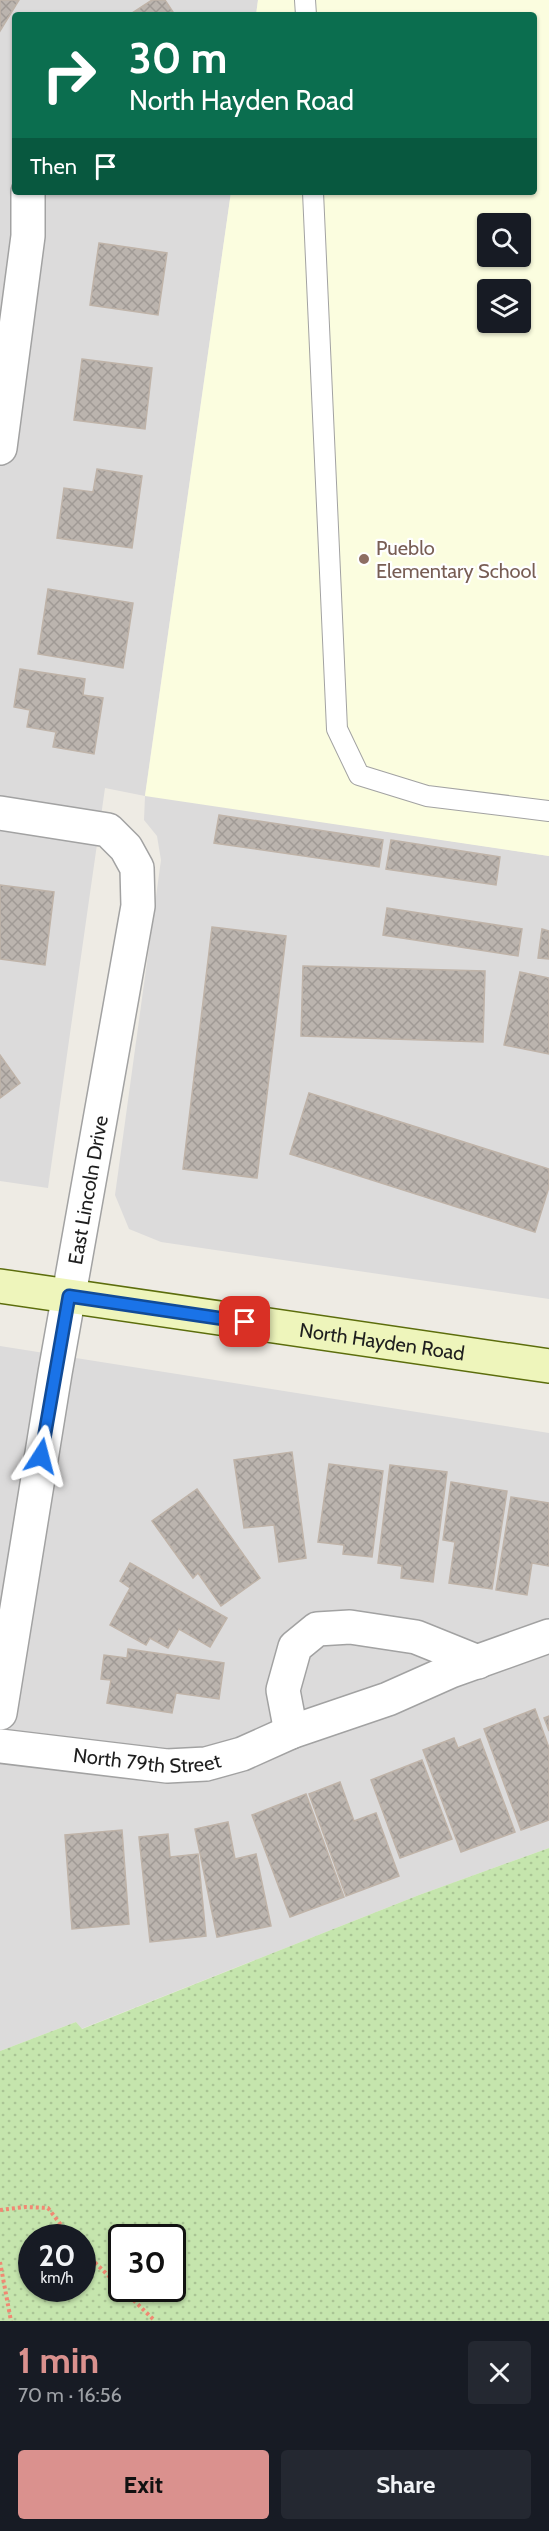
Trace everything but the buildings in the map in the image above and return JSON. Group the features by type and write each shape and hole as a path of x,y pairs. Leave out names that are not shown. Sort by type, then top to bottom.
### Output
{"main road":[{"name":"North Hayden Road","path":"0,1286 549,1366"}],"street":[{"path":"0,448 28,236 28,195"},
{"name":"East Lincoln Drive","path":"0,813 108,830 126,848 137,868 138,906 69,1296 0,1713"},
{"path":"291,1732 283,1690 294,1647 317,1629 350,1627 416,1637 478,1662"},
{"name":"North 79th Street","path":"0,1746 167,1766 206,1764 242,1754 291,1732 388,1699 549,1636"}],"lane":[{"path":"313,195 337,729 359,775 426,796 549,811"}],"path":[{"path":"0,2210 25,2206 48,2208 60,2224"},
{"path":"0,2262 11,2321"},
{"path":"96,2263 156,2321"}],"shaded area":[{"path":"0,0 258,0 256,12 12,12 12,195 231,195 145,795 549,856 549,1299 161,1242 129,1229 115,1195 161,860 157,836 144,820 145,796 105,788 48,1188 0,1181"},
{"name":"Pueblo Elementary School","path":"258,0 549,0 549,856 145,796 231,195 537,195 537,12 256,12"},
{"path":"0,1346 549,1433 549,1848 419,1895 81,2029 76,2022 0,2051"}],"green space":[{"path":"549,1848 549,2321 0,2321 0,2051 76,2022 82,2029 419,1895"}],"place":[{"name":"Pueblo Elementary School","path":"364,559"}],"route":[{"path":"41,1456 69,1296 245,1322"}]}
